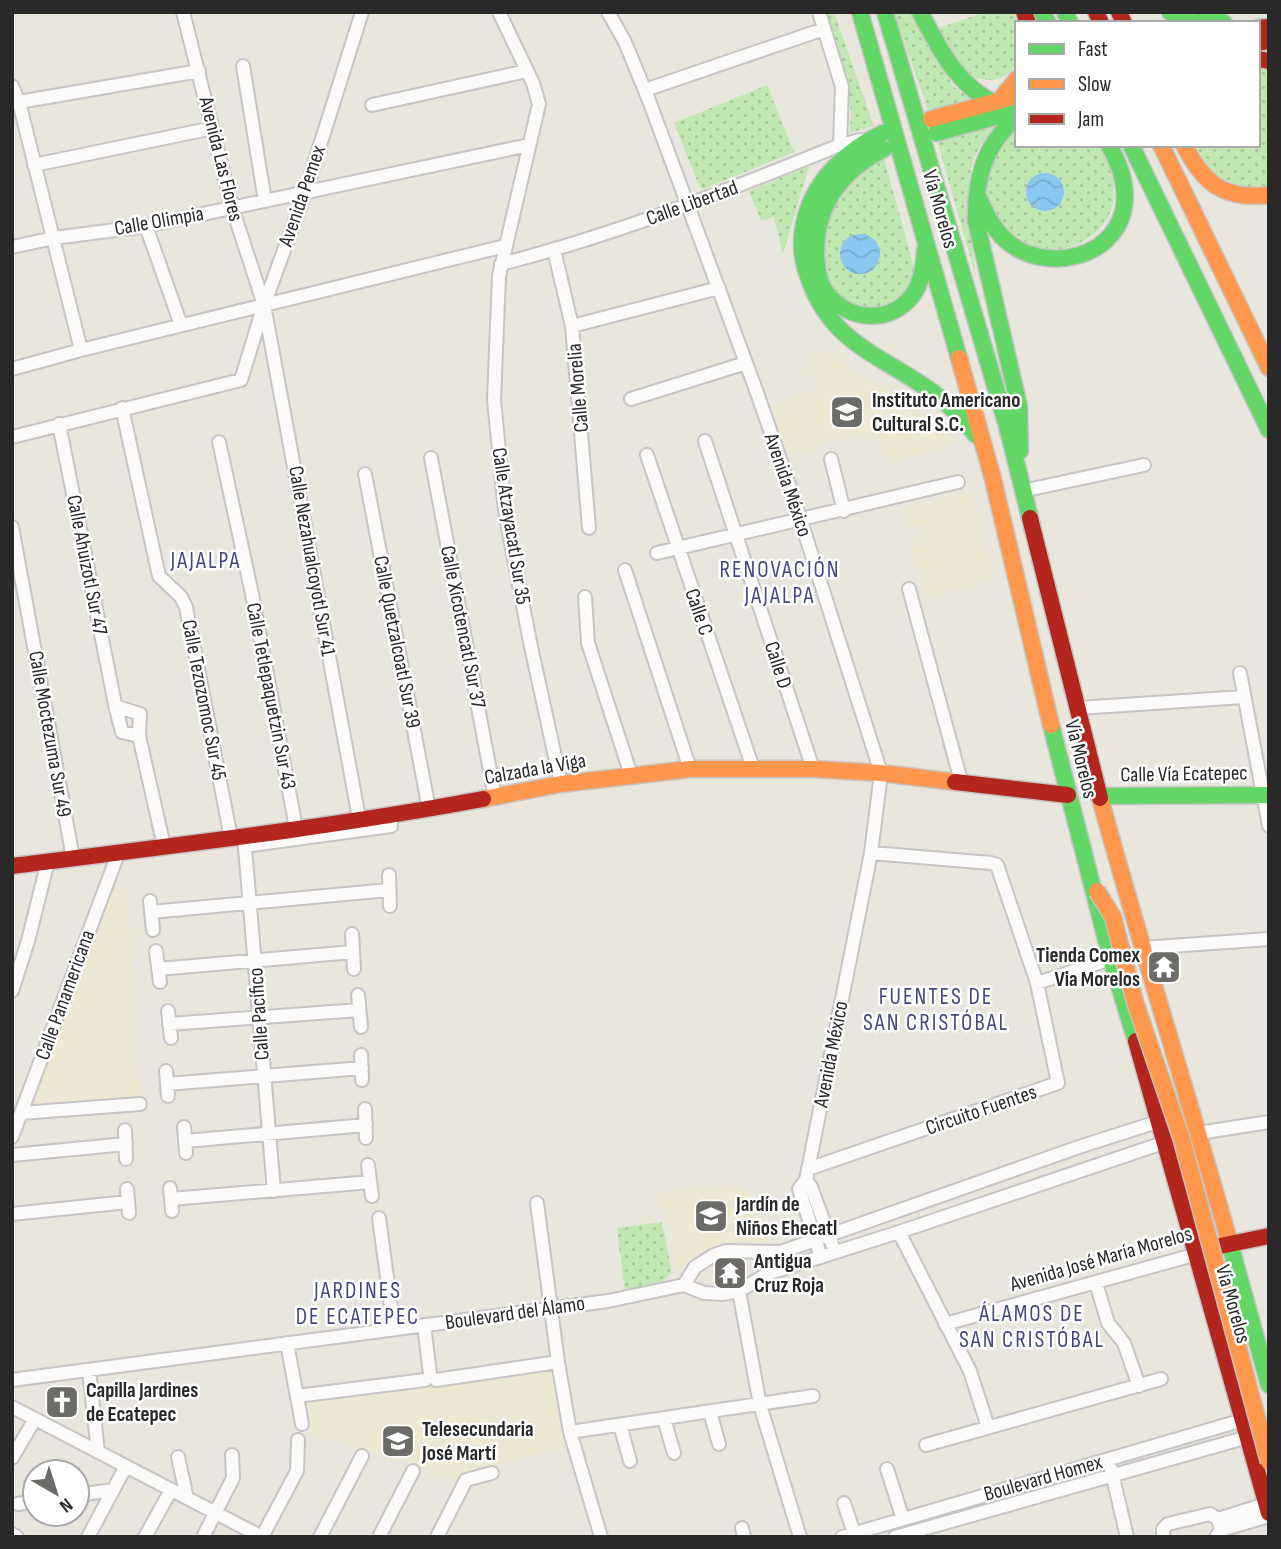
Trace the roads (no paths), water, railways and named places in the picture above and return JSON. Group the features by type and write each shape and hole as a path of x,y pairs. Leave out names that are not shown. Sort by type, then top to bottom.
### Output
{"main road":[{"name":"Vía Morelos","path":"859,12 984,447 1068,795 1095,887 1111,959 1166,1142 1268,1511"},
{"name":"Vía Morelos","path":"886,12 1007,426 1100,796 1142,948 1199,1133 1269,1385"},
{"path":"920,12 957,76 972,92 997,102"},
{"path":"1170,12 1188,21"},
{"path":"1202,12 1220,21"},
{"path":"997,102 1015,81"},
{"path":"1015,97 933,126 1015,111"},
{"path":"1015,119 1001,130 988,149 979,170 976,221 1019,406 1021,433 1017,473"},
{"path":"883,139 834,187 824,206 815,250 818,274 824,289 834,302 854,314 879,316 896,310 912,296 919,281 925,253 924,232"},
{"path":"883,139 860,145 840,162 823,181 811,201 803,237 804,261 809,283 822,309 849,339 862,350 953,406 971,426 984,447"},
{"path":"977,194 982,211 992,229 1016,249 1046,260 1080,256 1097,247 1112,233 1123,209 1124,181 1110,147"},
{"path":"1132,147 1269,430"},
{"path":"1162,147 1269,368"},
{"path":"1185,147 1200,174 1216,187 1236,196 1269,195"},
{"name":"Calzada la Viga","path":"12,866 164,846 240,840 296,828 429,809 562,784 690,768 813,769 881,773 1068,795"},
{"name":"Calle Vía Ecatepec","path":"1100,796 1265,794"},
{"path":"1095,887 1113,917 1135,1002 1182,1140 1269,1462"},
{"name":"Avenida José María Morelos","path":"1197,1254 1230,1243 1269,1236"}],"street":[{"name":"Avenida Las Flores","path":"183,12 232,207 264,305"},
{"name":"Avenida Pemex","path":"122,408 241,380 264,305 305,193 362,12"},
{"name":"Calle Atzayacatl Sur 35","path":"499,12 527,71 539,104 499,276 494,400 505,511 530,642 562,784"},
{"name":"Avenida México","path":"608,12 645,90 747,363 801,521 881,773 870,853 806,1175 799,1189 821,1257"},
{"path":"819,12 842,88 840,145"},
{"path":"645,90 824,29"},
{"path":"243,66 265,201"},
{"path":"15,102 199,71"},
{"path":"372,105 527,71"},
{"path":"12,86 54,238 81,350"},
{"path":"34,165 213,128"},
{"name":"Calle Libertad","path":"501,264 554,250 689,206 840,145 883,139"},
{"name":"Calle Olimpia","path":"12,247 54,238 146,226 529,145"},
{"path":"146,226 181,325"},
{"path":"12,369 505,246"},
{"name":"Calle Morelia","path":"554,250 572,326 589,528"},
{"path":"572,326 719,288"},
{"name":"Calle Nezahualcoyotl Sur 41","path":"264,305 359,818"},
{"path":"631,399 747,363"},
{"path":"12,437 122,408"},
{"name":"Calle Tezozomoc Sur 45","path":"122,408 159,576 181,597 186,607 240,840"},
{"name":"Calle Ahuizotl Sur 47","path":"60,424 115,706 122,732 139,736"},
{"name":"Calle D","path":"705,440 813,769"},
{"name":"Calle Tetlepaquetzin Sur 43","path":"219,442 252,594 296,828"},
{"name":"Calle C","path":"647,455 753,768"},
{"name":"Calle Xicotencatl Sur 37","path":"431,458 495,797"},
{"path":"831,458 844,511"},
{"path":"1022,491 1144,465"},
{"name":"Calle Quetzalcoatl Sur 39","path":"365,474 429,809"},
{"path":"657,553 958,482"},
{"name":"Calle Moctezuma Sur 49","path":"12,527 73,858"},
{"path":"625,570 690,768"},
{"path":"909,589 961,781"},
{"path":"585,597 588,643 631,775"},
{"path":"1240,673 1269,826"},
{"path":"1078,708 1244,697"},
{"path":"115,706 140,714 139,736 164,846"},
{"path":"240,840 391,825 391,814"},
{"name":"Calle Pacífico","path":"240,840 250,903 274,1191"},
{"path":"870,853 997,865 1037,983 1111,959"},
{"name":"Calle Panamericana","path":"12,1137 118,854"},
{"path":"12,990 28,941 48,861"},
{"path":"388,875 390,906"},
{"path":"153,930 151,906 250,903 389,890"},
{"path":"352,934 354,969"},
{"path":"1142,948 1269,939"},
{"path":"156,951 159,975 254,960 353,952"},
{"name":"Circuito Fuentes","path":"806,1175 1058,1083 1037,983"},
{"path":"358,995 361,1027"},
{"path":"168,1011 170,1031 359,1010"},
{"path":"167,1084 362,1068"},
{"path":"21,1113 139,1104"},
{"path":"365,1109 366,1138"},
{"path":"1160,1121 781,1252 726,1251 714,1255 695,1267 684,1285 704,1293 739,1291 767,1274 1166,1142"},
{"path":"1199,1133 1269,1122"},
{"path":"185,1140 366,1125"},
{"path":"125,1130 126,1158"},
{"path":"12,1155 125,1144"},
{"path":"368,1165 372,1196"},
{"path":"806,1175 835,1253"},
{"path":"171,1199 370,1182"},
{"path":"973,1186 979,1206"},
{"path":"12,1214 128,1201"},
{"path":"537,1203 570,1432 601,1537"},
{"path":"379,1218 394,1329"},
{"path":"899,1232 970,1371 988,1427"},
{"path":"761,1252 767,1274"},
{"name":"Avenida José María Morelos","path":"945,1324 1197,1254"},
{"path":"1096,1283 1108,1323 1124,1343 1139,1386"},
{"name":"Boulevard del Álamo","path":"12,1380 636,1296 684,1285"},
{"path":"739,1291 760,1405 800,1537"},
{"path":"424,1325 430,1378"},
{"path":"287,1343 302,1424"},
{"path":"297,1396 558,1362"},
{"path":"89,1370 98,1452"},
{"path":"926,1445 1161,1379"},
{"path":"570,1432 813,1396"},
{"path":"12,1407 262,1537 297,1471 298,1440"},
{"path":"710,1412 719,1444"},
{"path":"12,1458 35,1419"},
{"path":"664,1419 674,1453"},
{"path":"620,1425 630,1461"},
{"name":"Boulevard Homex","path":"848,1535 1109,1459 1245,1429"},
{"name":"Boulevard Homex","path":"904,1536 1112,1474 1245,1429"},
{"path":"203,1537 233,1478 232,1455"},
{"path":"320,1537 362,1456"},
{"path":"178,1457 187,1498"},
{"path":"1109,1459 1128,1537"},
{"path":"88,1537 126,1466"},
{"path":"887,1469 903,1519"},
{"path":"379,1537 413,1471"},
{"path":"437,1537 466,1480 492,1473"},
{"path":"91,1493 113,1490"},
{"path":"145,1537 171,1490"},
{"path":"990,1494 994,1508"},
{"path":"844,1503 848,1535"},
{"path":"1163,1537 1163,1529 1168,1524 1206,1514 1214,1515 1218,1529 1268,1511"},
{"path":"12,1534 17,1537"}],"water":[{"path":"1045,173 1058,179 1064,192 1058,205 1045,211 1032,205 1026,192 1032,179"},
{"path":"860,234 868,235 874,240 879,246 879,262 874,268 868,273 860,274 852,273 846,268 841,262 840,254 841,246 846,240 852,235"}],"place":[{"name":"Instituto Americano Cultural S.C.","path":"847,412"},
{"name":"Tienda Comex Via Morelos","path":"1164,967"},
{"name":"Jardín de Niños Ehecatl","path":"711,1216"},
{"name":"Antigua Cruz Roja","path":"730,1273"},
{"name":"Capilla Jardines de Ecatepec","path":"62,1402"},
{"name":"Telesecundaria José Martí","path":"398,1441"}],"district":[{"name":"JAJALPA","path":"206,561"},
{"name":"RENOVACIÓN JAJALPA","path":"780,583"},
{"name":"FUENTES DE SAN CRISTÓBAL","path":"936,1010"},
{"name":"JARDINES DE ECATEPEC","path":"358,1304"},
{"name":"ÁLAMOS DE SAN CRISTÓBAL","path":"1032,1327"}]}
